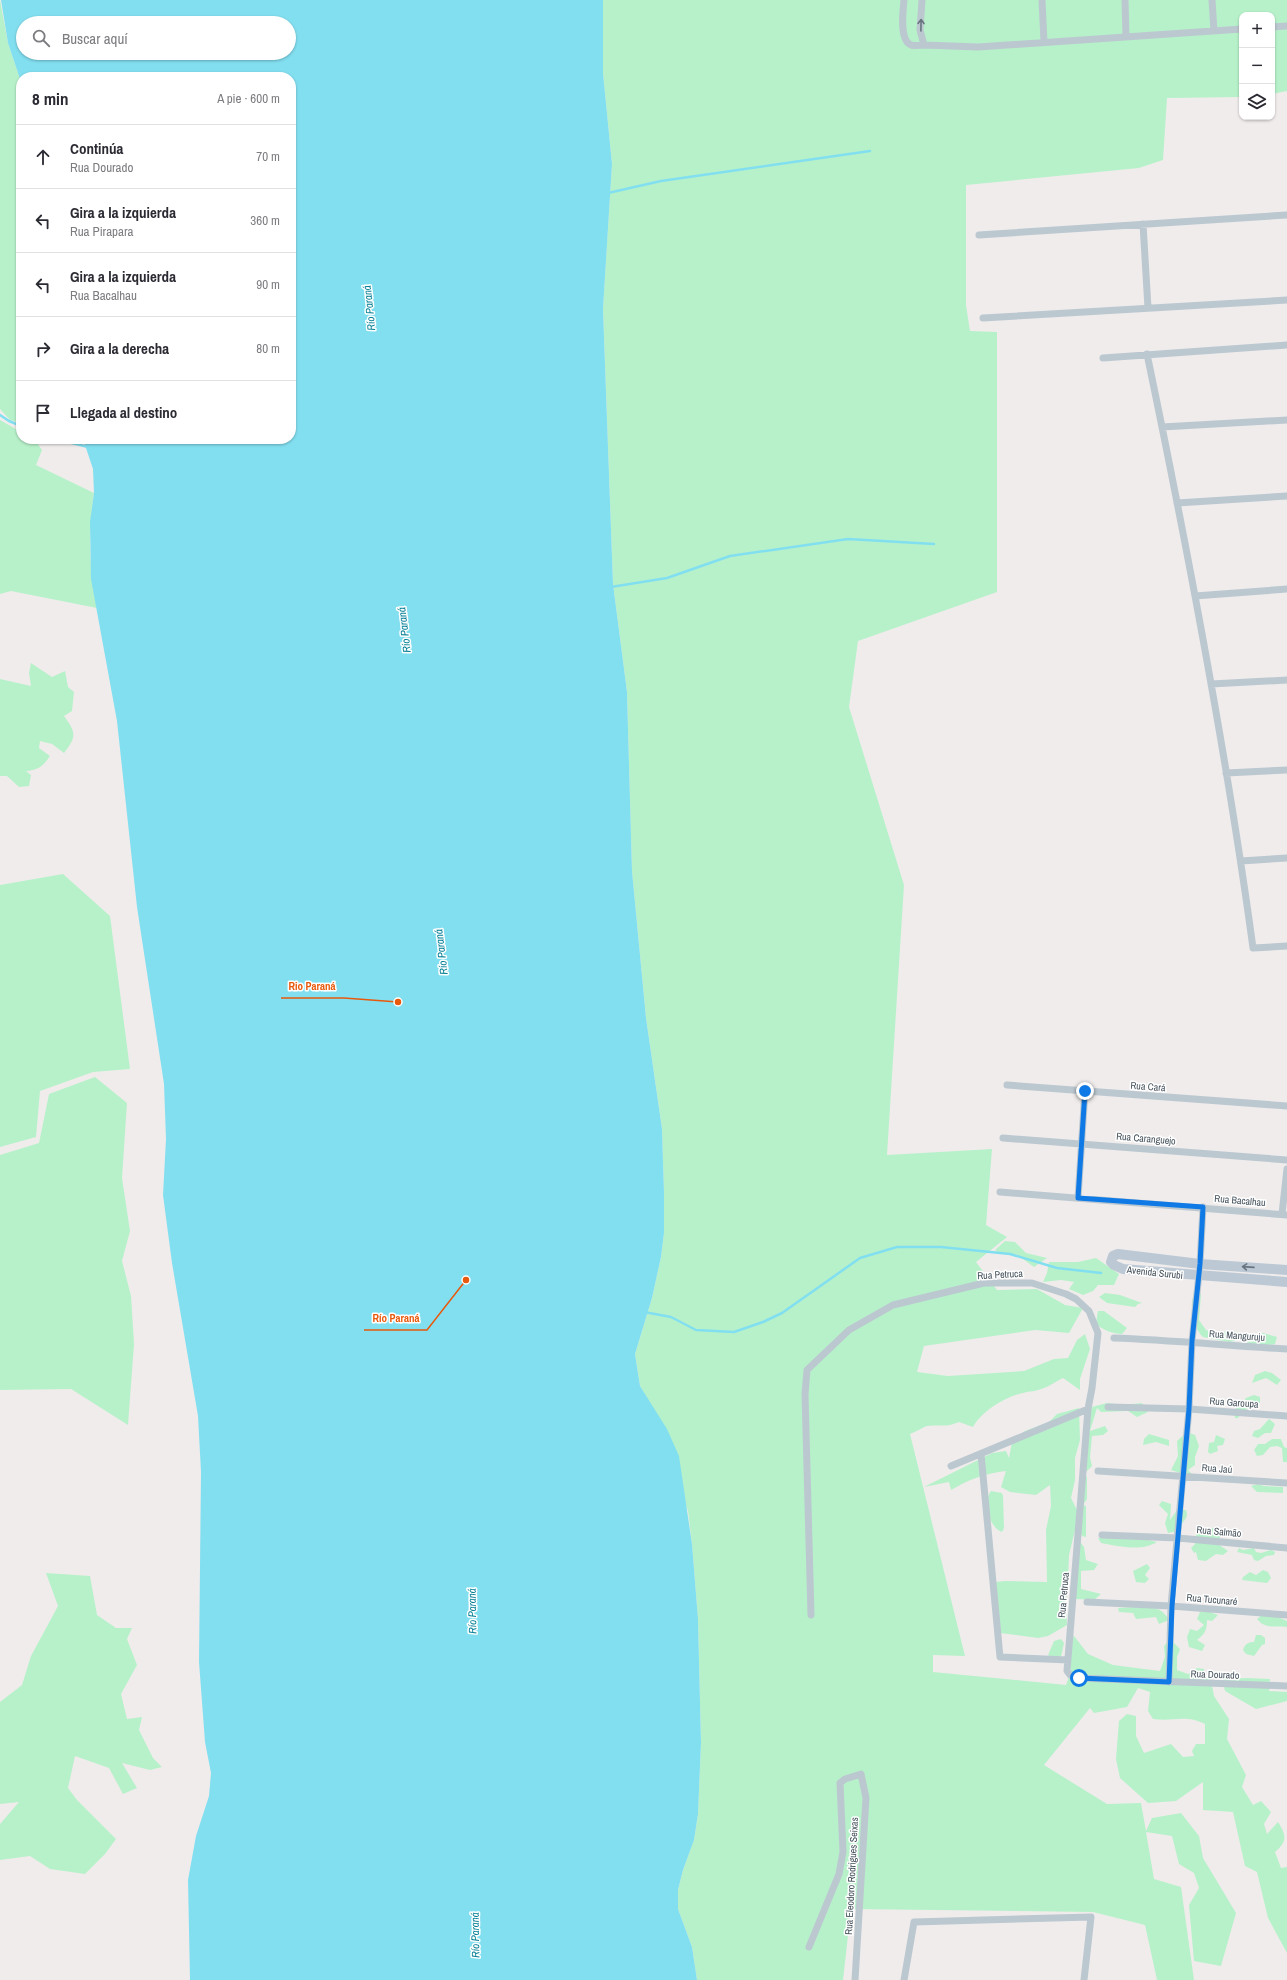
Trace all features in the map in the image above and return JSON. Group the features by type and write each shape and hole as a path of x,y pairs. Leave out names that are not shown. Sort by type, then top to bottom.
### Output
{"street":[{"path":"904,0 903,35 909,44 978,47 1239,29"},
{"path":"922,0 920,30 924,45"},
{"path":"1042,0 1044,42"},
{"path":"1125,0 1126,37"},
{"path":"1212,0 1214,31"},
{"path":"1275,27 1287,26"},
{"path":"979,235 1287,215"},
{"path":"1143,224 1148,308"},
{"path":"983,318 1287,300"},
{"path":"1103,358 1287,345"},
{"path":"1147,354 1211,684 1241,861 1253,948 1287,946"},
{"path":"1162,427 1287,420"},
{"path":"1177,503 1287,496"},
{"path":"1195,596 1287,589"},
{"path":"1211,684 1287,680"},
{"path":"1226,773 1287,770"},
{"path":"1241,861 1287,858"},
{"name":"Rua Cará","path":"1007,1085 1287,1106"},
{"path":"1078,1198 1085,1091"},
{"name":"Rua Caranguejo","path":"1003,1138 1287,1160"},
{"path":"1284,1214 1287,1169"},
{"name":"Rua Bacalhau","path":"1000,1192 1284,1214"},
{"path":"1169,1682 1172,1606 1182,1476 1189,1409 1192,1341 1200,1264 1203,1207"},
{"name":"Avenida Surubi","path":"1287,1270 1200,1264 1118,1254 1112,1256 1111,1262 1114,1266 1122,1269 1287,1282"},
{"name":"Rua Petruca","path":"811,1615 805,1394 807,1370 849,1330 893,1305 984,1283 1032,1283 1066,1294 1076,1299 1089,1311 1098,1332 1092,1388 1088,1409 1067,1671 1070,1675"},
{"name":"Rua Manguruju","path":"1114,1338 1192,1341 1217,1345 1287,1349"},
{"name":"Rua Garoupa","path":"1108,1408 1189,1409 1287,1416"},
{"path":"950,1466 1041,1427 1088,1409"},
{"path":"981,1454 1000,1657 1068,1660"},
{"name":"Rua Jaú","path":"1098,1470 1287,1483"},
{"name":"Rua Salmão","path":"1102,1535 1178,1538 1287,1548"},
{"name":"Rua Tucunaré","path":"1087,1602 1172,1606 1287,1615"},
{"name":"Rua Dourado","path":"1070,1675 1079,1678 1287,1686"},
{"name":"Rua Eleodoro Rodrigues Seixas","path":"809,1948 839,1874 843,1852 840,1783 845,1779 861,1774 866,1798 855,1980"},
{"path":"904,1980 914,1922 1091,1917 1084,1980"}],"green space":[{"path":"0,0 8,43 18,72 16,72 16,422 10,420 0,409"},
{"path":"603,0 1287,0 1287,91 1275,93 1275,12 1239,12 1239,97 1167,98 1163,160 1139,168 966,185 966,305 970,331 997,332 997,592 858,641 849,707 904,885 887,1155 992,1149 986,1225 1007,1237 976,1262 997,1290 1037,1289 1065,1305 1083,1308 1069,1333 1035,1330 924,1346 917,1372 948,1376 1024,1371 1054,1359 1068,1358 1077,1340 1085,1334 1090,1349 1080,1379 1080,1390 1063,1378 1045,1388 1016,1395 1002,1401 988,1410 973,1427 959,1422 946,1425 927,1426 910,1434 965,1656 933,1655 933,1672 1066,1685 1071,1671 1066,1641 1074,1636 1088,1654 1113,1665 1160,1671 1165,1657 1164,1646 1170,1639 1180,1649 1177,1657 1177,1670 1188,1674 1197,1668 1204,1669 1205,1676 1211,1680 1214,1696 1229,1719 1227,1739 1246,1775 1242,1787 1253,1805 1261,1801 1271,1812 1264,1824 1267,1834 1278,1822 1283,1831 1284,1842 1275,1852 1281,1868 1287,1867 1287,1953 1268,1918 1257,1872 1245,1866 1233,1812 1203,1810 1203,1782 1176,1801 1148,1803 1120,1778 1116,1759 1119,1721 1127,1714 1136,1716 1136,1736 1144,1753 1171,1744 1183,1757 1194,1756 1192,1751 1196,1744 1205,1744 1205,1724 1191,1719 1153,1719 1148,1711 1150,1692 1138,1688 1127,1707 1094,1713 1090,1708 1044,1765 1107,1804 1141,1803 1146,1831 1152,1818 1181,1813 1199,1836 1203,1858 1236,1913 1221,1966 1194,1961 1189,1905 1199,1888 1194,1873 1179,1864 1172,1836 1146,1832 1154,1879 1181,1887 1194,1980 1157,1980 1145,1925 1093,1912 851,1909 843,1980 697,1980 692,1947 678,1909 678,1890 683,1870 694,1840 698,1814 701,1743 698,1619 692,1544 688,1511 651,1405 640,1386 635,1354 652,1298 661,1257 664,1233 664,1192 662,1129 646,1018 632,871 627,692 613,584 603,308 612,164 603,73"},
{"path":"0,420 16,429 16,444 38,444 42,450 36,465 94,493 90,551 92,579 97,608 11,591 0,594"},
{"path":"31,663 52,677 65,671 68,687 74,692 72,711 64,716 71,726 73,738 64,753 52,744 40,741 39,748 50,756 40,767 34,770 26,771 31,775 29,786 19,787 7,776 0,776 0,679 31,686 29,673"},
{"path":"63,874 110,916 130,1069 93,1072 40,1091 36,1137 0,1147 0,885"},
{"path":"95,1077 127,1103 122,1178 130,1231 122,1261 131,1296 134,1344 128,1425 71,1389 0,1390 0,1155 39,1143 49,1094"},
{"path":"1005,1241 1015,1242 1026,1253 1047,1258 1034,1267 1016,1254 999,1253 995,1250"},
{"path":"1096,1258 1119,1274 1114,1285 1098,1285 1093,1291 1083,1295 1069,1289 1074,1282 1061,1280 1043,1282 1047,1273 1049,1262 1078,1262"},
{"path":"1195,1292 1199,1292 1201,1295 1199,1320 1206,1330 1213,1333 1231,1331 1252,1335 1263,1333 1277,1337 1275,1344 1258,1345 1246,1342 1243,1339 1229,1342 1203,1337 1199,1333 1194,1322 1192,1303"},
{"path":"1105,1293 1120,1295 1142,1303 1135,1307 1107,1303 1099,1297"},
{"path":"1098,1311 1104,1311 1127,1328 1122,1334 1104,1330 1096,1323"},
{"path":"1265,1371 1272,1373 1281,1380 1277,1385 1266,1378 1252,1383 1255,1375"},
{"path":"1254,1395 1260,1397 1260,1403 1243,1411 1238,1418 1235,1418 1234,1410 1242,1404 1246,1398"},
{"path":"1107,1403 1124,1405 1142,1403 1148,1412 1137,1417 1128,1411 1101,1412 1097,1408 1090,1431 1105,1426 1108,1431 1103,1435 1092,1436 1090,1457 1092,1466 1086,1472 1089,1416 1092,1407"},
{"path":"1079,1408 1080,1440 1075,1458 1075,1480 1071,1498 1077,1510 1077,1522 1069,1555 1066,1600 1067,1625 1048,1636 1038,1638 1000,1633 996,1582 1047,1582 1046,1530 1051,1506 1050,1485 1036,1495 1010,1492 1001,1487 1006,1471 991,1473 964,1483 951,1490 949,1482 924,1487 992,1453 1006,1451 1009,1458 1012,1442 1025,1431 1049,1422 1057,1414"},
{"path":"1269,1419 1275,1424 1271,1433 1265,1433 1258,1438 1252,1436 1254,1431 1260,1429"},
{"path":"1187,1432 1195,1435 1199,1446 1195,1457 1195,1465 1188,1470 1194,1476 1186,1482 1180,1473 1171,1470 1178,1456 1177,1441"},
{"path":"1149,1434 1169,1440 1169,1446 1156,1442 1143,1445 1144,1439"},
{"path":"1216,1435 1225,1439 1223,1445 1217,1446 1218,1451 1210,1454 1208,1452 1209,1443 1214,1442"},
{"path":"1272,1439 1281,1439 1284,1447 1287,1448 1287,1462 1283,1462 1282,1448 1277,1446 1270,1447 1263,1455 1257,1456 1254,1450 1258,1444 1265,1444"},
{"path":"1084,1474 1087,1477 1087,1499 1083,1505 1086,1506 1086,1537 1082,1536 1080,1532"},
{"path":"1258,1484 1264,1486 1283,1487 1283,1493 1257,1492 1251,1486"},
{"path":"991,1491 1002,1493 1003,1496 1004,1528 1002,1532 997,1530 989,1514 988,1501"},
{"path":"1162,1501 1171,1504 1170,1520 1177,1510 1186,1510 1186,1519 1178,1531 1168,1533 1165,1523 1168,1514 1159,1505"},
{"path":"1202,1528 1214,1528 1221,1534 1218,1544 1228,1551 1223,1555 1216,1554 1206,1561 1198,1560 1196,1552 1194,1553 1191,1548 1195,1544 1195,1539 1198,1532"},
{"path":"1098,1538 1138,1538 1157,1542 1137,1548 1101,1543"},
{"path":"1080,1542 1084,1547 1086,1560 1098,1564 1094,1570 1081,1571 1081,1589 1101,1594 1094,1600 1076,1599 1073,1591"},
{"path":"1239,1548 1243,1550 1254,1548 1256,1552 1261,1553 1271,1550 1275,1552 1274,1555 1266,1556 1258,1561 1254,1560 1252,1555 1237,1552"},
{"path":"1147,1564 1150,1568 1145,1575 1149,1579 1145,1583 1136,1582 1133,1571"},
{"path":"1263,1570 1268,1572 1271,1578 1267,1583 1242,1580 1243,1577 1250,1572 1256,1575"},
{"path":"46,1573 90,1576 97,1615 116,1628 132,1628 127,1639 137,1665 121,1694 127,1719 142,1717 139,1730 153,1758 162,1767 150,1770 122,1763 137,1788 123,1794 109,1768 75,1756 68,1788 77,1800 116,1839 105,1854 85,1874 50,1869 30,1856 0,1860 0,1824 19,1802 0,1804 0,1702 22,1685 31,1656 58,1606"},
{"path":"1135,1607 1158,1609 1162,1611 1169,1620 1159,1624 1156,1617 1136,1619 1133,1613 1119,1612 1118,1608"},
{"path":"1200,1612 1210,1612 1218,1615 1212,1621 1207,1620 1205,1632 1197,1640 1205,1645 1202,1651 1189,1647 1187,1637 1190,1629 1197,1631 1204,1625 1197,1619"},
{"path":"1262,1615 1271,1617 1276,1616 1287,1621 1287,1627 1264,1625 1257,1619"},
{"path":"1256,1635 1261,1635 1265,1638 1265,1644 1262,1645 1254,1656 1246,1654 1243,1650 1244,1648 1250,1642 1254,1642"},
{"path":"1061,1639 1064,1643 1061,1657 1054,1658 1048,1655 1054,1641"},
{"path":"1222,1679 1270,1679 1269,1691 1287,1692 1287,1701 1256,1709 1225,1691"}],"water":[{"path":"1,0 603,0 603,73 612,164 603,309 613,584 627,692 632,871 646,1018 662,1129 664,1192 664,1233 661,1257 652,1298 635,1354 640,1386 667,1429 679,1456 692,1544 698,1619 701,1743 698,1814 694,1840 683,1870 678,1890 678,1909 692,1947 697,1980 190,1980 188,1880 196,1836 209,1796 211,1773 205,1742 199,1662 201,1472 198,1416 172,1263 163,1195 166,1139 164,1084 137,907 117,721 91,579 90,522 94,493 93,469 85,444 296,444 296,72 18,72 8,43"}],"waterway":[{"path":"608,193 661,181 870,151"},
{"path":"0,415 16,424"},
{"path":"76,444 88,447"},
{"path":"611,587 667,578 730,556 848,539 934,544"},
{"path":"644,1312 671,1317 696,1330 734,1332 763,1322 782,1313 860,1258 897,1247 941,1247 1010,1254 1057,1268 1101,1273"}],"place":[{"name":"Rio Paraná","path":"398,1002"},
{"name":"Río Paraná","path":"466,1280"}],"route":[{"path":"1079,1678 1169,1682 1172,1606 1189,1409 1192,1341 1200,1264 1203,1207 1078,1198 1085,1091"}]}
